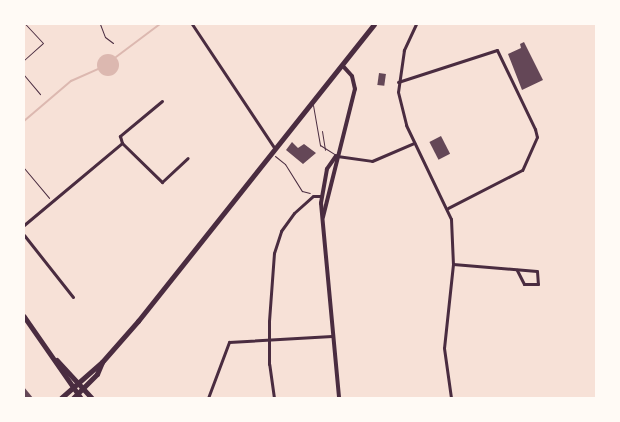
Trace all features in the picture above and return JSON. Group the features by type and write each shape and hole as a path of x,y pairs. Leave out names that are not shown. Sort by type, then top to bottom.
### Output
{"main road":[{"path":"61,398 78,381 102,362 274,152 374,24"},
{"path":"24,316 56,359 77,397 97,374 102,362"},
{"path":"56,359 92,398"}],"street":[{"path":"192,24 274,152"},
{"path":"416,24 404,50 398,82 400,108 414,143 448,208 453,264 444,348 451,398"},
{"path":"398,82 497,50 535,129 537,137 522,170 448,208"},
{"path":"322,222 336,156 355,89 352,76 342,66"},
{"path":"162,101 120,136 122,143 162,182 188,158"},
{"path":"24,225 122,143"},
{"path":"336,156 372,161 414,143"},
{"path":"336,156 327,169 321,196 339,398"},
{"path":"274,398 269,337 272,262 286,222 313,196 321,196"},
{"path":"24,235 73,296"},
{"path":"453,264 537,271 538,284 524,284 517,270"},
{"path":"208,398 229,342 269,337 332,336"}],"lane":[{"path":"314,102 314,125 320,144 326,151 336,156"},
{"path":"322,131 326,151"}],"path":[{"path":"24,60 43,44 25,24"},
{"path":"100,24 105,37 113,43"},
{"path":"24,75 40,94"},
{"path":"274,152 285,164 302,191 313,196"},
{"path":"24,168 52,201"}],"shaded area":[{"path":"108,54 116,57 119,65 116,73 108,76 100,73 97,65 100,57"}],"building":[{"path":"524,42 543,80 522,90 508,54 521,48 520,44"},
{"path":"379,73 386,74 384,86 377,85"},
{"path":"441,136 450,154 438,160 429,142"},
{"path":"292,142 298,148 304,144 316,153 303,164 286,150"},
{"path":"24,387 33,398 24,398"}],"waterway":[{"path":"116,57 160,24"},
{"path":"24,121 71,81 98,69"}]}
